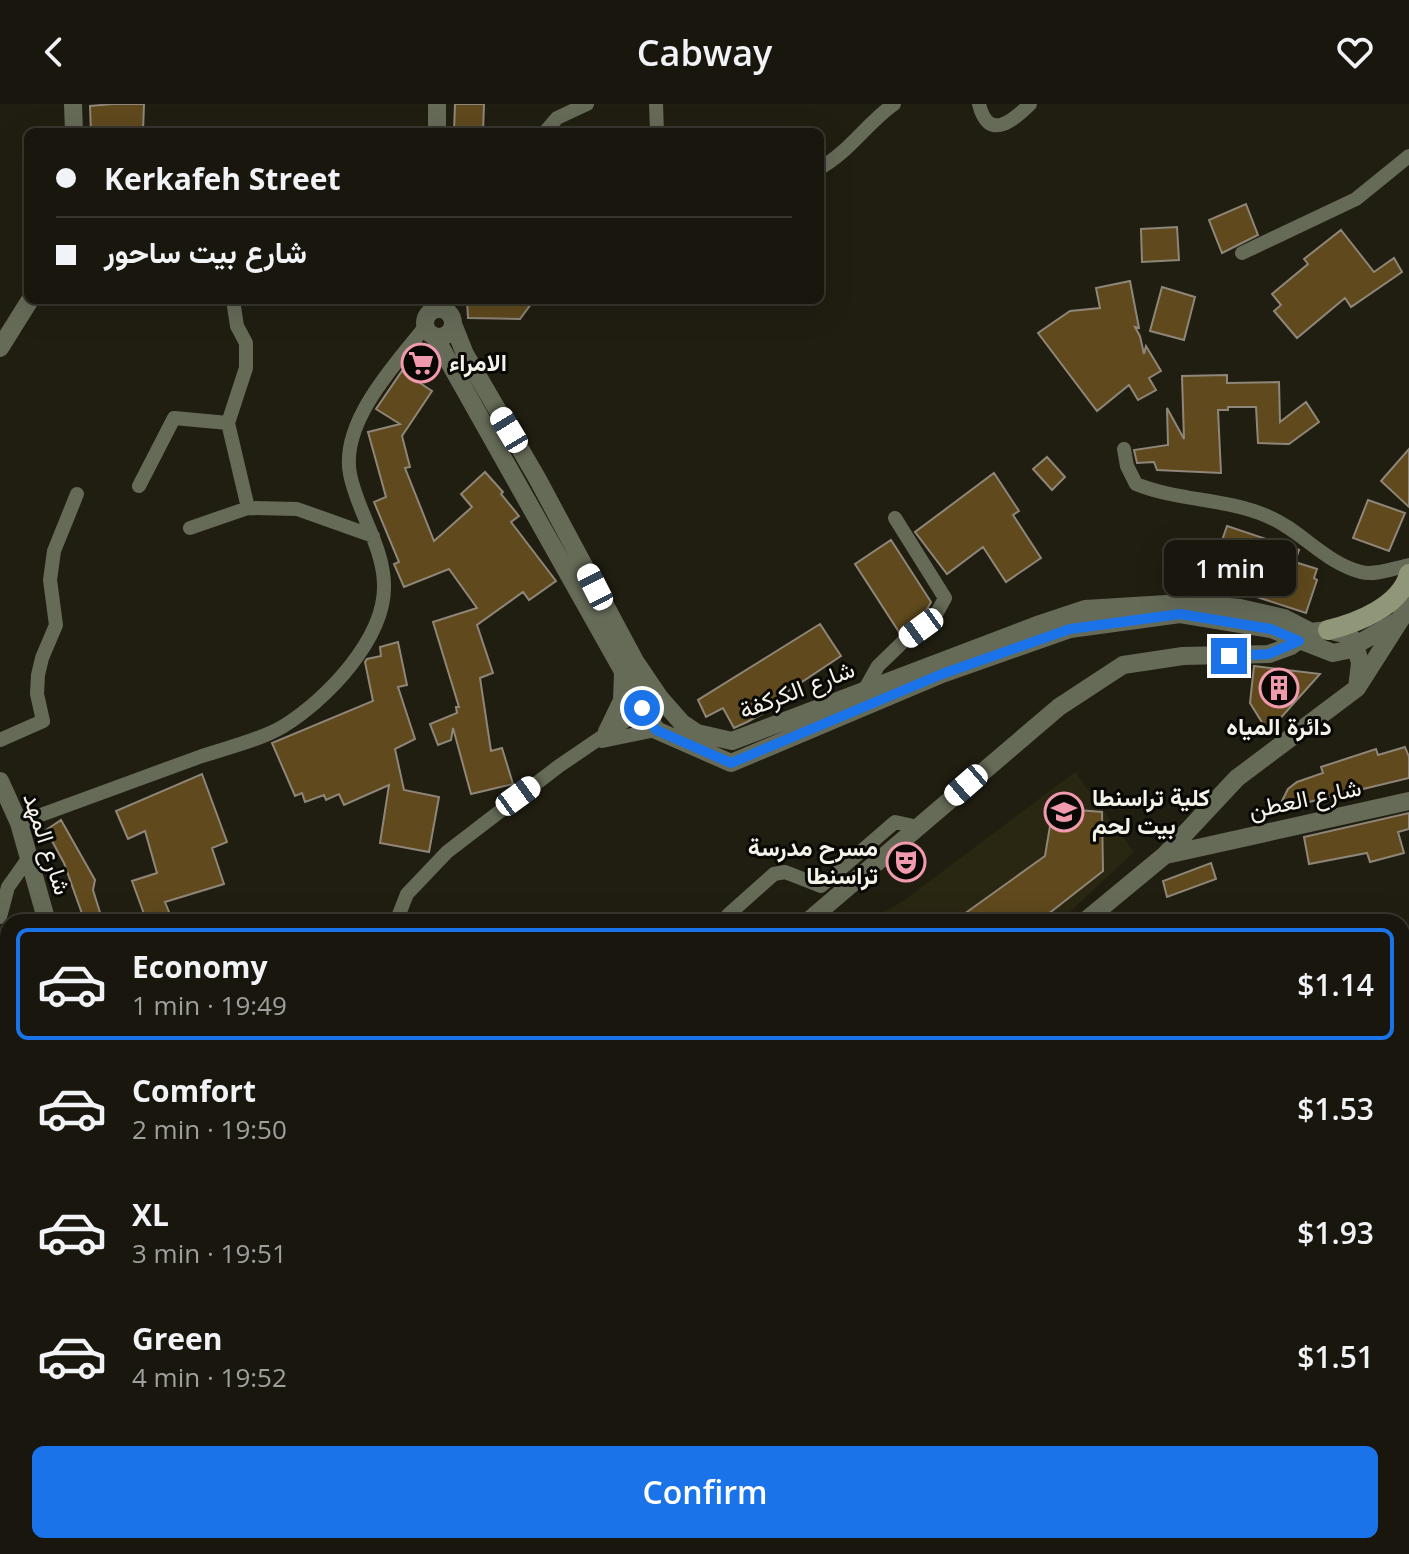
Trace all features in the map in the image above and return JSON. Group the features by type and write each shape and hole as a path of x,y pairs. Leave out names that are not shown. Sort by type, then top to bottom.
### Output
{"main road":[{"path":"1312,634 1350,624 1376,610 1389,602 1408,580"}],"street":[{"path":"73,104 74,128"},
{"path":"437,104 437,128"},
{"path":"548,128 557,118 587,104"},
{"path":"656,104 657,128"},
{"path":"824,165 843,153 894,104"},
{"path":"979,104 986,121 1001,125 1011,122 1030,104"},
{"path":"1242,253 1356,199 1409,156"},
{"path":"0,348 28,304"},
{"path":"234,304 237,326 246,343 246,368 228,423 248,508"},
{"path":"19,823 281,728 336,684 372,634 384,584 373,536 350,474 354,430 387,373 434,310 451,312 447,335 428,321"},
{"name":"شارع الكركفة","path":"451,312 470,363 537,478 635,661 660,698 682,723 697,733 732,741 867,698 991,641 1085,609 1183,603 1240,608 1284,618 1312,634"},
{"path":"428,321 656,730 731,763 867,698 878,666 934,618 945,598 895,518"},
{"path":"139,486 174,418 228,423"},
{"path":"1124,449 1127,466 1136,484 1252,510 1296,530 1340,565 1365,573 1409,565"},
{"path":"0,740 43,721 37,694 38,675 56,625 50,580 54,551 77,494"},
{"path":"190,528 248,508 297,509 373,536"},
{"path":"1094,914 1165,855 1237,778 1357,688 1401,619 1408,580"},
{"path":"1312,634 1333,653 1347,650 1401,619"},
{"path":"816,914 1059,707 1123,665 1183,656 1269,654 1312,634 1344,634 1354,640 1360,663 1357,688"},
{"path":"594,743 617,711 623,687 621,671"},
{"path":"399,914 407,894 447,852 523,793 660,698"},
{"path":"594,743 656,730"},
{"name":"شارع المهد","path":"0,781 19,823 45,914"},
{"name":"شارع العطن","path":"1165,855 1409,801"},
{"path":"729,914 774,874 785,872 821,886 895,822 918,827"},
{"path":"1,914 8,887 30,856"}],"shaded area":[{"name":"كلية تراسنطا بيت لحم","path":"1075,772 1134,852 1068,914 881,914 903,901"}],"building":[{"path":"144,104 143,128 91,128 90,106"},
{"path":"455,104 484,104 483,128 454,128"},
{"path":"1246,204 1258,235 1222,253 1209,220"},
{"path":"1177,227 1179,260 1142,262 1141,229"},
{"path":"1341,230 1374,272 1394,258 1402,272 1351,307 1345,298 1297,338 1274,311 1281,305 1272,294 1308,264 1304,259"},
{"path":"1130,281 1139,328 1135,327 1144,354 1146,346 1161,371 1149,378 1156,390 1138,400 1129,385 1097,411 1038,333 1070,311 1100,308 1096,288"},
{"path":"1162,287 1195,297 1184,340 1150,331"},
{"path":"467,304 531,304 520,319 468,318"},
{"path":"419,359 431,371 420,383 432,391 402,436 410,467 405,468 434,541 472,507 461,494 485,472 519,516 511,522 556,581 529,600 523,592 477,625 493,673 480,678 491,751 502,748 513,784 471,794 453,728 451,740 438,745 430,724 457,713 456,707 459,707 433,622 477,608 449,569 404,587 394,564 399,562 374,502 386,497 368,432 400,424 376,409 402,371 405,373"},
{"path":"1227,375 1227,383 1279,382 1280,422 1306,402 1319,422 1289,444 1258,443 1256,407 1228,407 1228,410 1218,410 1221,473 1157,470 1154,462 1137,463 1134,450 1168,445 1167,408 1184,439 1182,376"},
{"path":"1409,449 1409,507 1381,481"},
{"path":"1047,457 1065,477 1052,490 1033,469"},
{"path":"994,473 1019,511 1013,515 1041,558 1006,582 983,547 947,574 915,532"},
{"path":"1368,500 1405,513 1389,551 1353,538"},
{"path":"1227,526 1299,550 1295,562 1317,569 1314,578 1317,580 1306,613 1208,581"},
{"path":"891,540 931,602 926,611 899,632 855,564"},
{"path":"820,624 841,656 769,704 771,709 734,728 723,708 706,717 698,700"},
{"path":"398,642 407,685 398,687 415,739 395,749 404,790 439,797 429,852 380,843 389,785 344,805 339,794 326,800 324,795 305,802 302,793 295,796 272,743 373,701 365,662 381,656 380,647"},
{"name":"دائرة المياه","path":"1254,666 1320,674 1268,732 1250,703"},
{"path":"1405,747 1409,757 1409,778 1288,807 1282,801 1288,789 1297,782 1323,773 1321,767 1376,749 1378,755"},
{"path":"202,774 227,842 212,848 224,884 165,902 170,914 144,914 132,881 157,873 145,831 128,839 116,811"},
{"path":"1053,808 1102,812 1103,871 1048,914 964,914 1045,856"},
{"path":"1409,813 1409,829 1398,832 1404,853 1370,862 1367,853 1309,864 1304,837"},
{"path":"61,820 95,880 93,890 100,914 82,914 64,863 46,830"},
{"path":"1211,863 1216,879 1167,897 1163,881"}],"place":[{"name":"الامراء","path":"421,363"},
{"name":"دائرة المياه","path":"1279,688"},
{"name":"كلية تراسنطا بيت لحم","path":"1064,812"},
{"name":"مسرح مدرسة تراسنطا","path":"906,862"}],"route":[{"path":"642,708 656,730 667,737 731,763 942,674 1070,629 1180,614 1271,629 1299,641 1269,654 1229,656"}]}
